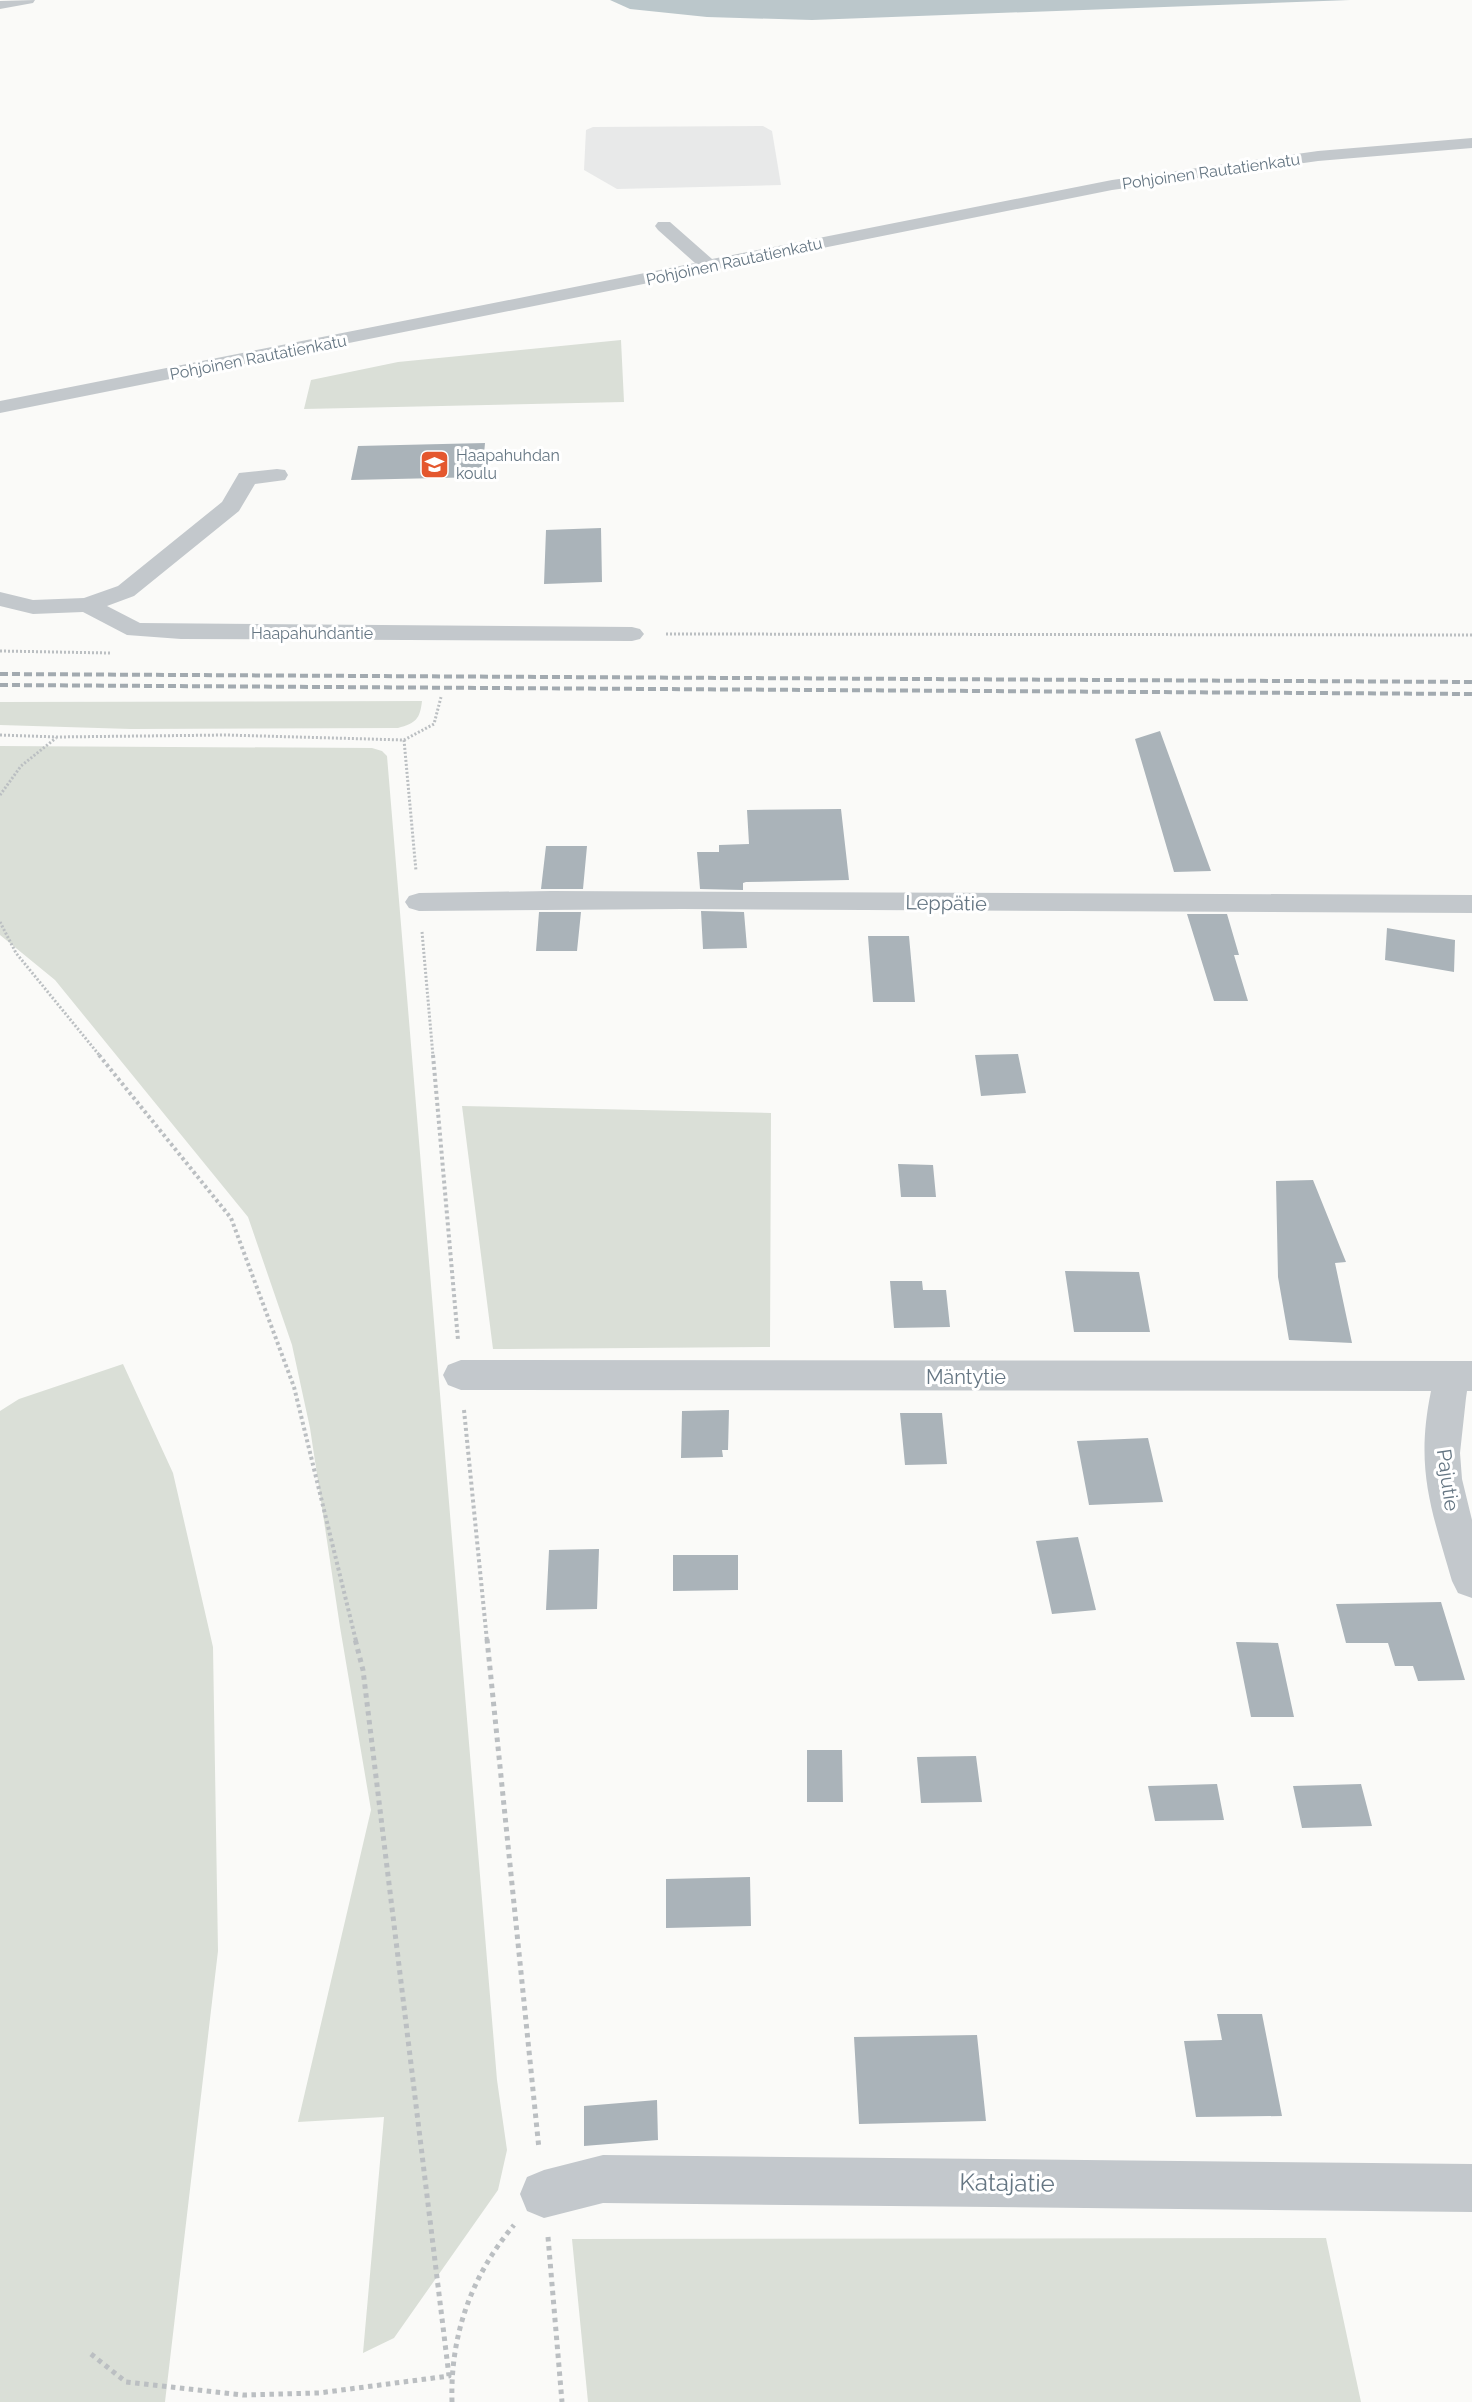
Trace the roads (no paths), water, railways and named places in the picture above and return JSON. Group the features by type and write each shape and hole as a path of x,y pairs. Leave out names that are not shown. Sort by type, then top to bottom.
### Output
{"street":[{"path":"0,5 28,0"},
{"name":"Pohjoinen Rautatienkatu","path":"0,407 390,331 408,312 466,300 526,303 1123,183 1317,156 1472,142"},
{"path":"664,226 710,266"},
{"path":"0,599 33,607 87,605 126,591 231,506 247,477 278,475"},
{"name":"Haapahuhdantie","path":"87,605 135,630 632,634"},
{"name":"Leppätie","path":"419,902 602,899 1272,906 1472,904"},
{"name":"Mäntytie","path":"461,1375 1462,1376"},
{"name":"Pajutie","path":"1462,1376 1442,1435 1442,1464 1448,1501 1472,1581"},
{"name":"Katajatie","path":"544,2194 603,2179 1472,2188"}],"railway":[{"path":"0,674 1472,682"},
{"path":"0,685 1472,694"}],"place":[{"name":"Haapahuhdan koulu","path":"435,464"}]}
